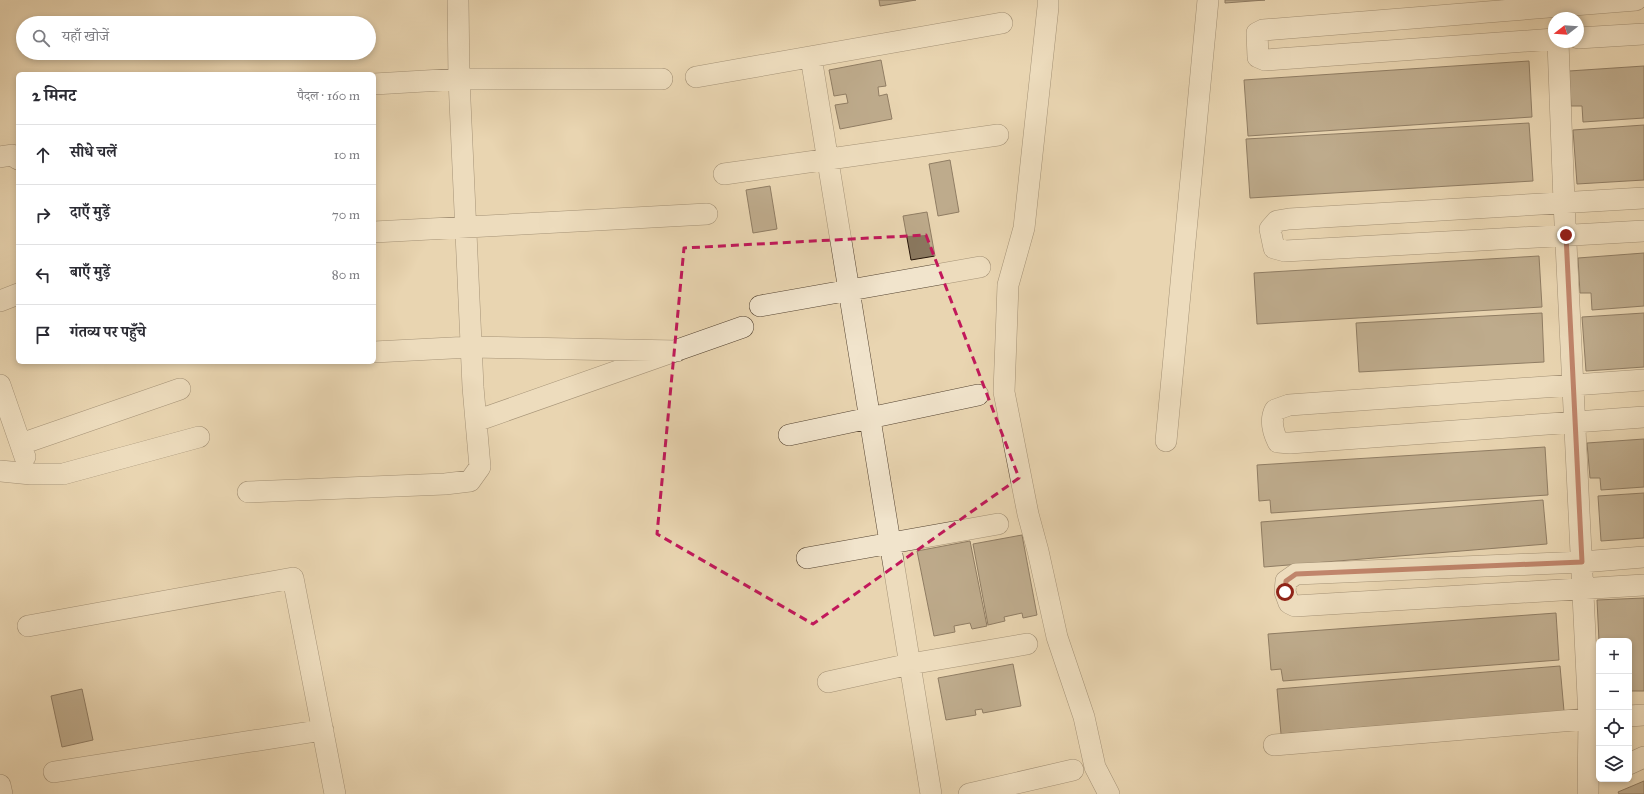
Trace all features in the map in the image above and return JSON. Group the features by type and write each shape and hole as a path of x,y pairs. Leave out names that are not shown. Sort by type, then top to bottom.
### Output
{"street":[{"path":"248,492 445,484 470,480 480,467 471,348 459,79 458,0"},
{"path":"1048,0 1024,228 1008,285 1004,392 1028,514 1038,551 1056,637 1084,717 1095,766 1109,794"},
{"path":"1166,441 1208,0"},
{"path":"1548,39 1264,60 1258,57 1256,40 1257,33 1263,30 1560,8 1636,0"},
{"path":"696,77 1002,23"},
{"path":"1584,38 1644,34"},
{"path":"1558,48 1564,202 1583,588 1594,718 1592,785"},
{"path":"811,57 931,794"},
{"path":"376,84 459,79 662,79"},
{"path":"724,174 998,135"},
{"path":"0,157 12,155 16,158"},
{"path":"1644,198 1277,220 1270,230 1274,248 1285,251 1644,231"},
{"path":"376,232 707,214"},
{"path":"760,306 980,267"},
{"path":"0,300 16,295"},
{"path":"476,421 743,328"},
{"path":"376,352 471,348 677,351"},
{"path":"1644,380 1289,404 1275,410 1271,417 1274,434 1278,442 1290,443 1644,417"},
{"path":"0,385 31,474"},
{"path":"20,444 180,389"},
{"path":"789,435 978,395"},
{"path":"0,471 31,474 63,474 200,437"},
{"path":"807,558 998,524"},
{"path":"1644,557 1582,562 1296,574 1286,581 1285,592 1289,603 1295,606 1644,585"},
{"path":"28,626 293,578 336,794"},
{"path":"828,682 910,664 1027,644"},
{"path":"1632,716 1644,715"},
{"path":"1274,745 1594,718"},
{"path":"54,772 323,730"},
{"path":"1632,763 1644,757"},
{"path":"969,794 1073,770"},
{"path":"0,785 2,794"}],"highlighted area":[{"path":"926,235 1019,478 813,624 657,534 684,248"}],"building":[{"path":"879,0 916,0 880,6"},
{"path":"1225,0 1265,0 1225,3"},
{"path":"881,60 886,86 878,87 879,96 887,94 892,119 840,129 835,105 848,103 846,94 834,96 829,70"},
{"path":"1529,61 1532,117 1248,136 1244,80"},
{"path":"1644,66 1644,118 1583,122 1582,106 1571,106 1569,71"},
{"path":"1529,123 1533,181 1250,198 1246,139"},
{"path":"1644,125 1644,180 1577,184 1573,130"},
{"path":"950,160 959,212 938,216 929,164"},
{"path":"770,186 777,229 753,233 746,190"},
{"path":"927,212 935,256 911,260 903,216"},
{"path":"1644,253 1644,306 1592,310 1591,293 1580,293 1578,258"},
{"path":"1539,256 1542,307 1257,324 1254,273"},
{"path":"1542,313 1544,362 1359,372 1356,323"},
{"path":"1644,313 1644,367 1586,371 1582,317"},
{"path":"1644,439 1644,487 1601,490 1600,478 1590,478 1587,443"},
{"path":"1545,447 1548,495 1271,513 1270,500 1259,501 1257,465"},
{"path":"1644,493 1644,538 1601,541 1598,496"},
{"path":"1543,500 1547,544 1264,567 1261,522"},
{"path":"1022,535 1037,615 1023,618 1022,613 1004,617 1005,621 988,625 973,544"},
{"path":"970,541 987,626 972,629 970,623 954,626 955,632 934,636 917,551"},
{"path":"1644,598 1644,691 1632,691 1632,638 1599,638 1597,600"},
{"path":"1556,613 1559,660 1283,681 1281,669 1271,670 1268,634"},
{"path":"1013,664 1021,706 983,713 982,709 975,710 976,715 946,720 938,678"},
{"path":"1560,666 1564,711 1281,734 1277,689"},
{"path":"82,689 93,740 62,747 51,696"},
{"path":"1644,781 1644,794 1619,794 1618,792"}],"route":[{"path":"1285,592 1286,581 1296,574 1582,562 1566,235"}]}
